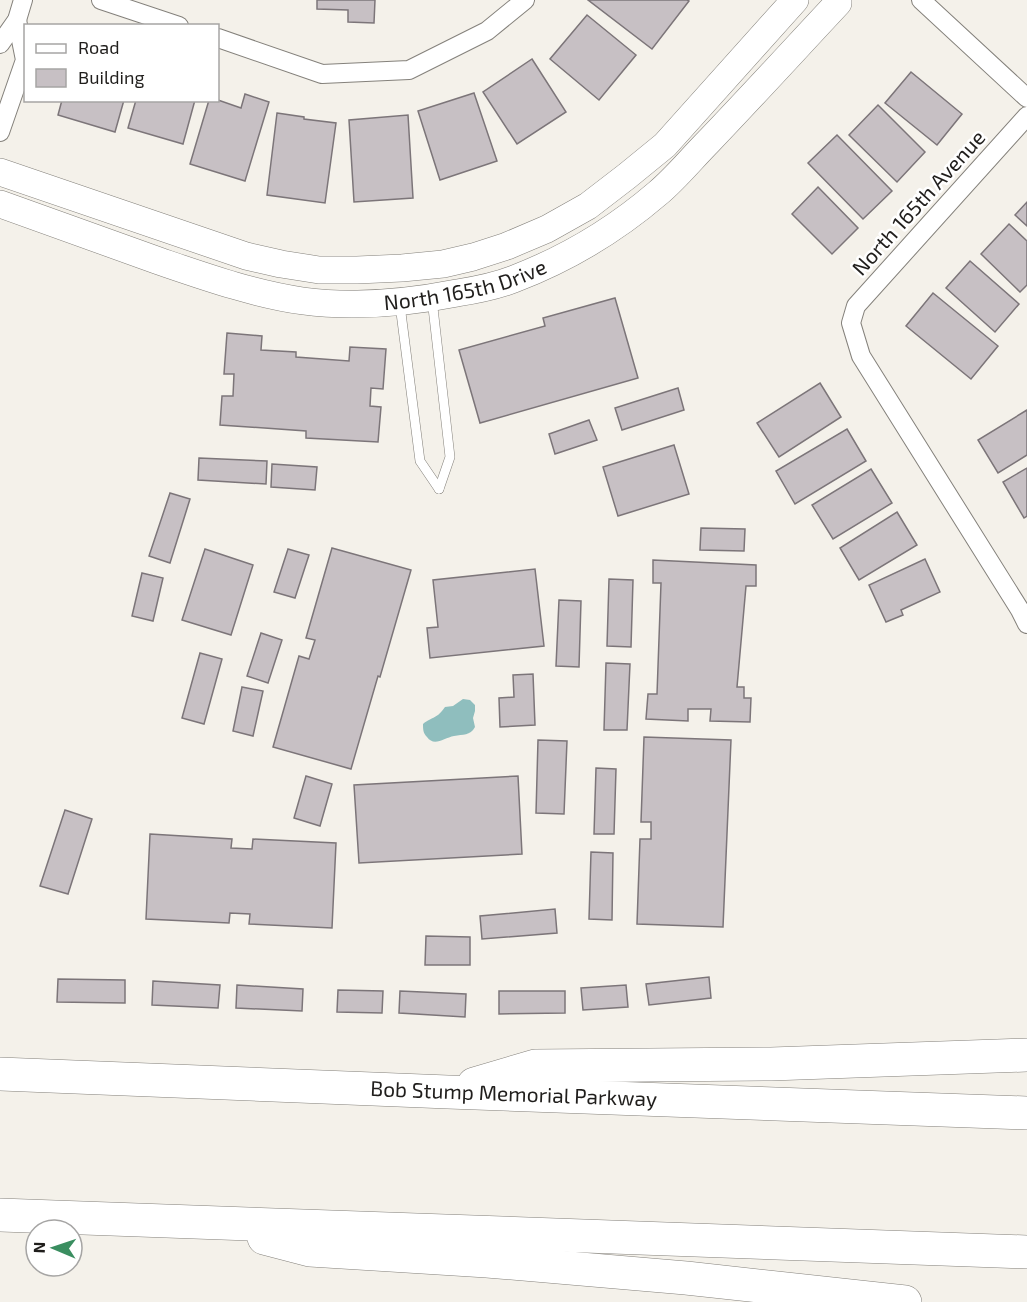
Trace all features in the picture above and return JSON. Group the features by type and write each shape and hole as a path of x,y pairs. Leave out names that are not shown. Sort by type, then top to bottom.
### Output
{"highway":[{"path":"448,1092 535,1066 771,1064 1027,1055"},
{"name":"Bob Stump Memorial Parkway","path":"0,1074 1027,1113"},
{"path":"0,1215 1027,1252"},
{"path":"207,1223 310,1250 487,1261 686,1278 905,1302"}],"street":[{"path":"0,44 17,20 23,0"},
{"path":"101,0 172,24"},
{"path":"219,38 322,74 409,70 487,31 525,0"},
{"name":"North 165th Drive","path":"0,172 246,256 281,264 319,270 357,270 443,264 507,246 547,229 588,206 665,145 795,0"},
{"name":"North 165th Drive","path":"0,204 210,279 301,301 336,304 400,302 432,298 511,281 585,245 660,192 838,3 838,0"},
{"path":"921,0 1027,98"},
{"path":"17,20 24,55"},
{"path":"0,132 24,63"},
{"name":"North 165th Avenue","path":"1027,116 856,306 851,323 861,356 1027,624"}],"lane":[{"path":"400,302 420,461 439,489 450,458 432,298"}],"water":[{"path":"463,699 470,700 475,705 473,730 439,741 430,740 424,732 423,724 437,716 445,707 453,706"}],"building":[{"path":"317,0 375,0 374,23 348,22 348,10 317,9"},
{"path":"588,0 687,0 689,1 652,49"},
{"path":"587,15 636,55 599,100 550,59"},
{"path":"532,59 566,112 517,144 483,92"},
{"path":"911,72 962,114 937,145 885,103"},
{"path":"474,93 497,161 440,180 418,111"},
{"path":"245,94 269,102 245,181 190,164 208,102 219,100 241,108"},
{"path":"61,102 123,102 115,132 58,115"},
{"path":"135,102 194,102 183,144 128,128"},
{"path":"878,105 925,152 897,182 849,135"},
{"path":"277,113 336,123 325,203 267,195"},
{"path":"408,115 413,198 354,202 349,120"},
{"path":"837,135 892,191 863,219 808,163"},
{"path":"818,187 858,228 832,254 792,214"},
{"path":"1027,202 1027,226 1015,215"},
{"path":"1009,224 1027,241 1027,285 1020,292 981,254"},
{"path":"970,261 1019,304 995,332 946,288"},
{"path":"933,293 998,346 971,379 906,326"},
{"path":"615,298 638,378 480,423 459,350 545,326 543,318"},
{"path":"227,333 262,336 261,350 296,352 296,357 349,361 350,347 386,349 383,389 371,388 370,406 381,407 378,442 306,438 306,431 220,425 222,396 233,396 234,374 224,374"},
{"path":"820,383 841,417 779,457 757,423"},
{"path":"678,388 684,410 622,430 615,408"},
{"path":"1027,410 1027,455 998,473 978,440"},
{"path":"589,420 597,440 555,454 549,434"},
{"path":"847,429 866,461 795,504 776,471"},
{"path":"674,445 689,494 618,516 603,467"},
{"path":"199,458 267,461 266,484 198,480"},
{"path":"272,464 317,467 315,490 271,487"},
{"path":"1027,468 1027,516 1024,518 1003,482"},
{"path":"871,469 892,503 833,539 812,505"},
{"path":"170,493 190,499 170,563 149,556"},
{"path":"897,512 917,545 859,580 840,548"},
{"path":"701,528 745,529 744,551 700,550"},
{"path":"332,548 411,570 351,769 273,747 299,656 309,659 315,640 306,638"},
{"path":"205,549 253,565 231,635 182,620"},
{"path":"288,549 309,555 295,598 274,592"},
{"path":"925,559 940,592 901,610 903,615 886,622 869,585"},
{"path":"653,560 756,565 756,586 746,586 737,687 744,687 744,698 751,698 750,722 710,721 711,709 688,709 688,721 646,719 648,694 657,694 661,583 653,583"},
{"path":"535,569 544,646 430,658 427,628 438,627 433,580"},
{"path":"142,573 163,578 153,621 132,616"},
{"path":"609,579 633,580 631,647 607,646"},
{"path":"559,600 581,601 579,667 556,666"},
{"path":"261,633 282,640 268,683 247,676"},
{"path":"200,653 222,659 204,724 182,718"},
{"path":"606,663 630,664 627,730 604,730"},
{"path":"533,674 535,725 500,727 499,698 514,697 513,675"},
{"path":"242,687 263,691 253,736 233,731"},
{"path":"644,737 731,740 723,927 637,924 640,839 651,839 651,822 641,822"},
{"path":"538,740 567,741 564,814 536,813"},
{"path":"596,768 616,769 614,834 594,834"},
{"path":"306,776 332,784 320,826 294,818"},
{"path":"518,776 522,854 359,863 354,785"},
{"path":"65,810 92,819 68,894 40,886"},
{"path":"150,834 232,839 231,848 252,849 253,839 336,843 332,928 249,924 250,914 230,913 229,923 146,919"},
{"path":"591,852 613,853 612,920 589,919"},
{"path":"555,909 557,933 482,939 480,916"},
{"path":"426,936 470,937 470,965 425,965"},
{"path":"709,977 711,998 649,1005 646,984"},
{"path":"58,979 125,980 125,1003 57,1002"},
{"path":"153,981 220,985 218,1008 152,1005"},
{"path":"237,985 303,989 302,1011 236,1008"},
{"path":"626,985 628,1007 583,1010 581,988"},
{"path":"338,990 383,991 382,1013 337,1012"},
{"path":"400,991 466,994 465,1017 399,1013"},
{"path":"499,991 565,991 565,1013 499,1014"}]}
